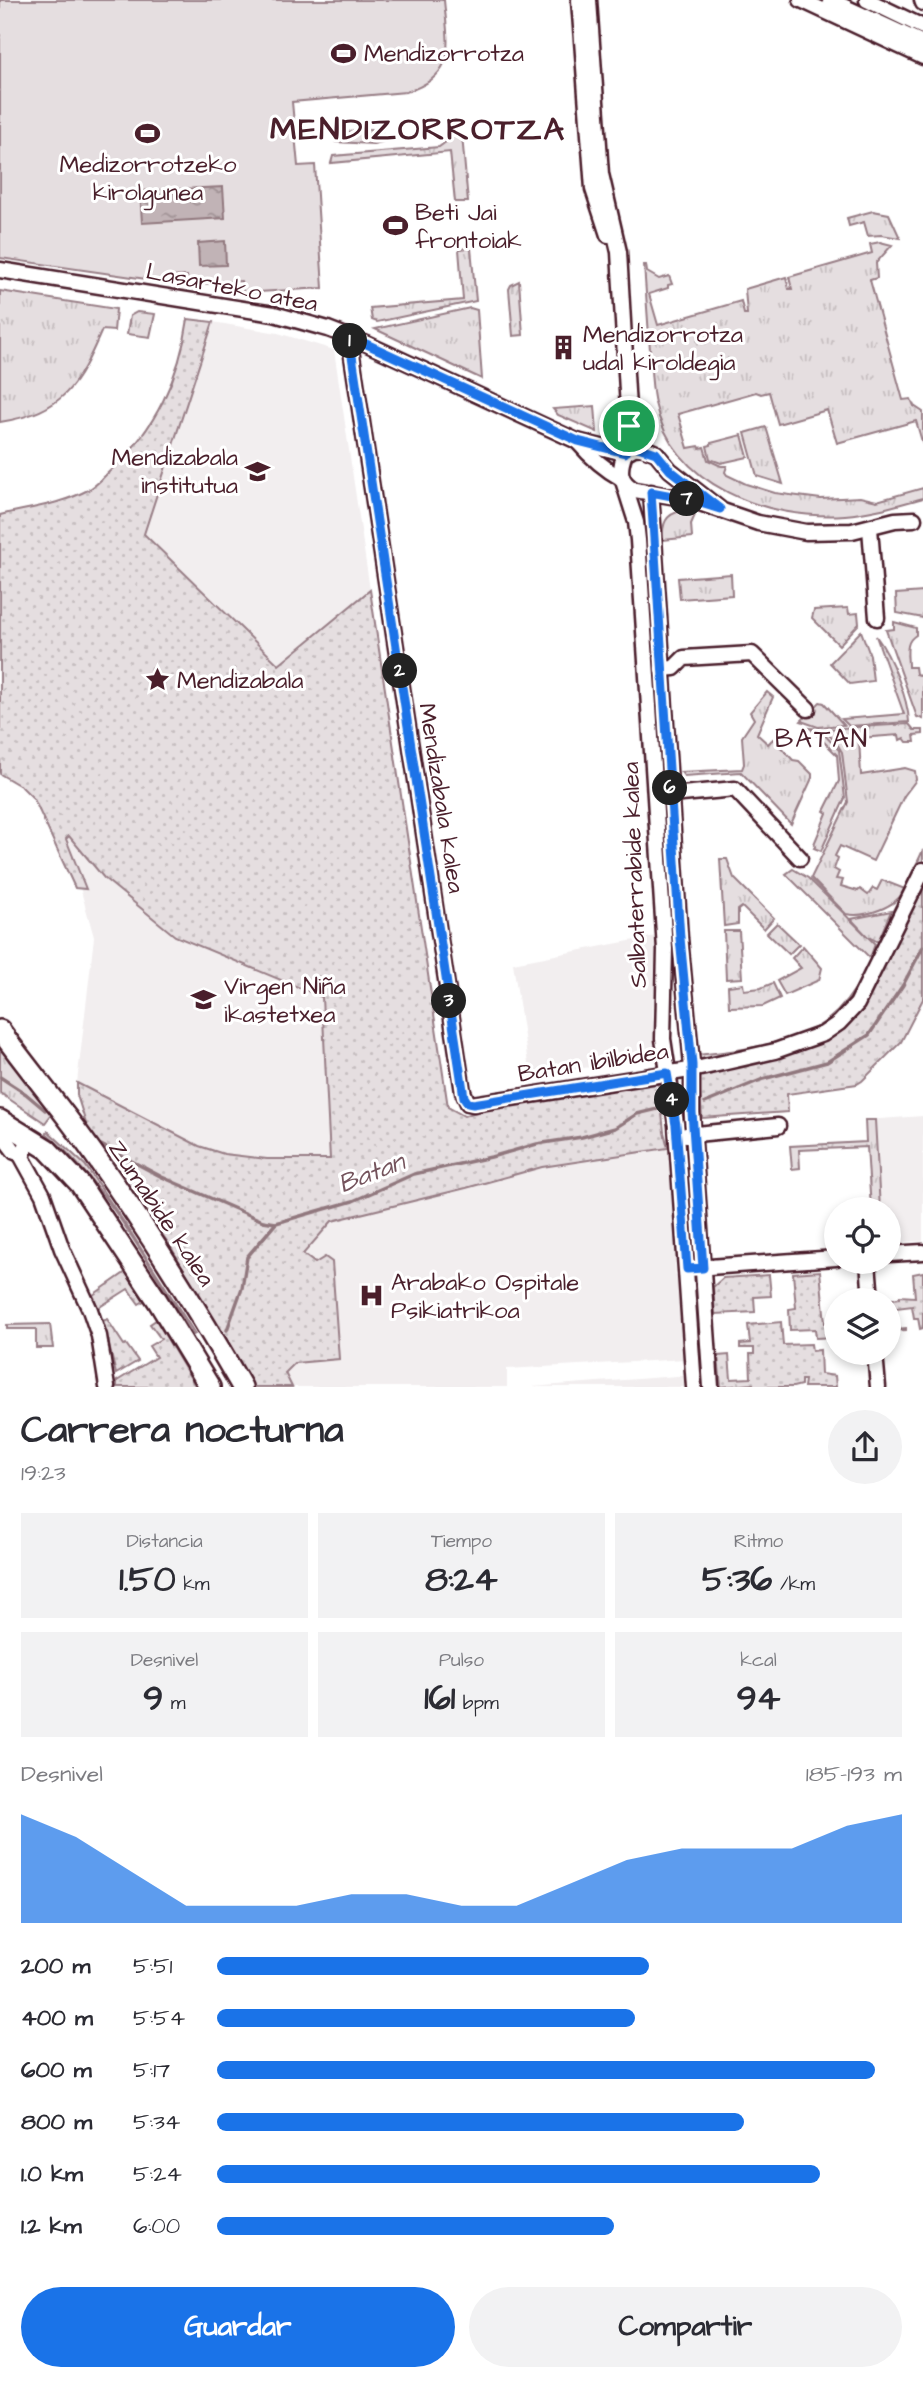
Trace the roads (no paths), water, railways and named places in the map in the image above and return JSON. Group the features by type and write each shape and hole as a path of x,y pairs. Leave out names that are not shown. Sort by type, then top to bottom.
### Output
{"main road":[{"name":"Zumabide kalea","path":"0,1030 93,1152 142,1224 199,1312 242,1387"},
{"name":"Zumabide kalea","path":"0,1120 29,1148 58,1158 86,1191 210,1387"}],"street":[{"path":"579,0 593,189 618,267"},
{"path":"589,0 601,174 617,239 630,450 621,464 622,480 635,490 688,499 774,528 806,532 870,533 895,520 919,518"},
{"path":"801,0 923,57"},
{"path":"830,0 923,43"},
{"path":"867,0 923,27"},
{"name":"Lasarteko atea","path":"0,272 274,314 349,336 578,441 630,450"},
{"name":"Mendizabala kalea","path":"349,336 466,1101"},
{"name":"Lasarteko atea","path":"578,441 589,455 622,480"},
{"path":"630,450 656,453 664,464 720,509"},
{"path":"652,492 663,478 664,464"},
{"name":"Salbaterrabide kalea","path":"622,480 636,522 638,540 665,949 662,1021 676,1125 694,1387"},
{"name":"Salbaterrabide kalea","path":"652,492 680,938 692,1070 689,1134 703,1268 711,1387"},
{"path":"870,533 877,618"},
{"path":"662,669 674,667 684,658 752,654 808,709"},
{"path":"671,795 735,789 800,858"},
{"name":"Batan ibilbidea","path":"466,1101 477,1104 692,1070 793,1046 823,1034 839,1023 857,1004 923,870"},
{"path":"689,1134 778,1126"},
{"path":"0,1132 15,1152 29,1148 62,1250 99,1335 107,1387"},
{"path":"901,1253 923,1252"},
{"path":"687,1269 824,1259"},
{"path":"876,1365 878,1387"}],"water":[{"path":"223,187 225,218 142,223 140,191"},
{"path":"225,241 226,265 199,266 198,243"}],"waterway":[{"path":"705,1103 763,1079 827,1062 869,1035 903,985 923,947"},
{"name":"Batan","path":"0,1077 45,1110"},
{"name":"Batan","path":"101,1145 162,1177 263,1221 276,1223 353,1201 414,1174 537,1144 582,1137 615,1128 637,1114 666,1107"},
{"path":"227,1330 242,1288 247,1257 276,1223"}],"place":[{"name":"Mendizorrotza","path":"344,53"},
{"name":"Medizorrotzeko kirolgunea","path":"148,133"},
{"name":"Beti Jai frontoiak","path":"395,226"},
{"name":"Mendizorrotza udal kiroldegia","path":"563,348"},
{"name":"Mendizabala institutua","path":"258,471"},
{"name":"Mendizabala","path":"157,680"},
{"name":"Virgen Niña ikastetxea","path":"204,1000"},
{"name":"Arabako Ospitale Psikiatrikoa","path":"371,1296"}],"district":[{"name":"MENDIZORROTZA","path":"418,128"},
{"name":"BATAN","path":"822,738"}]}
